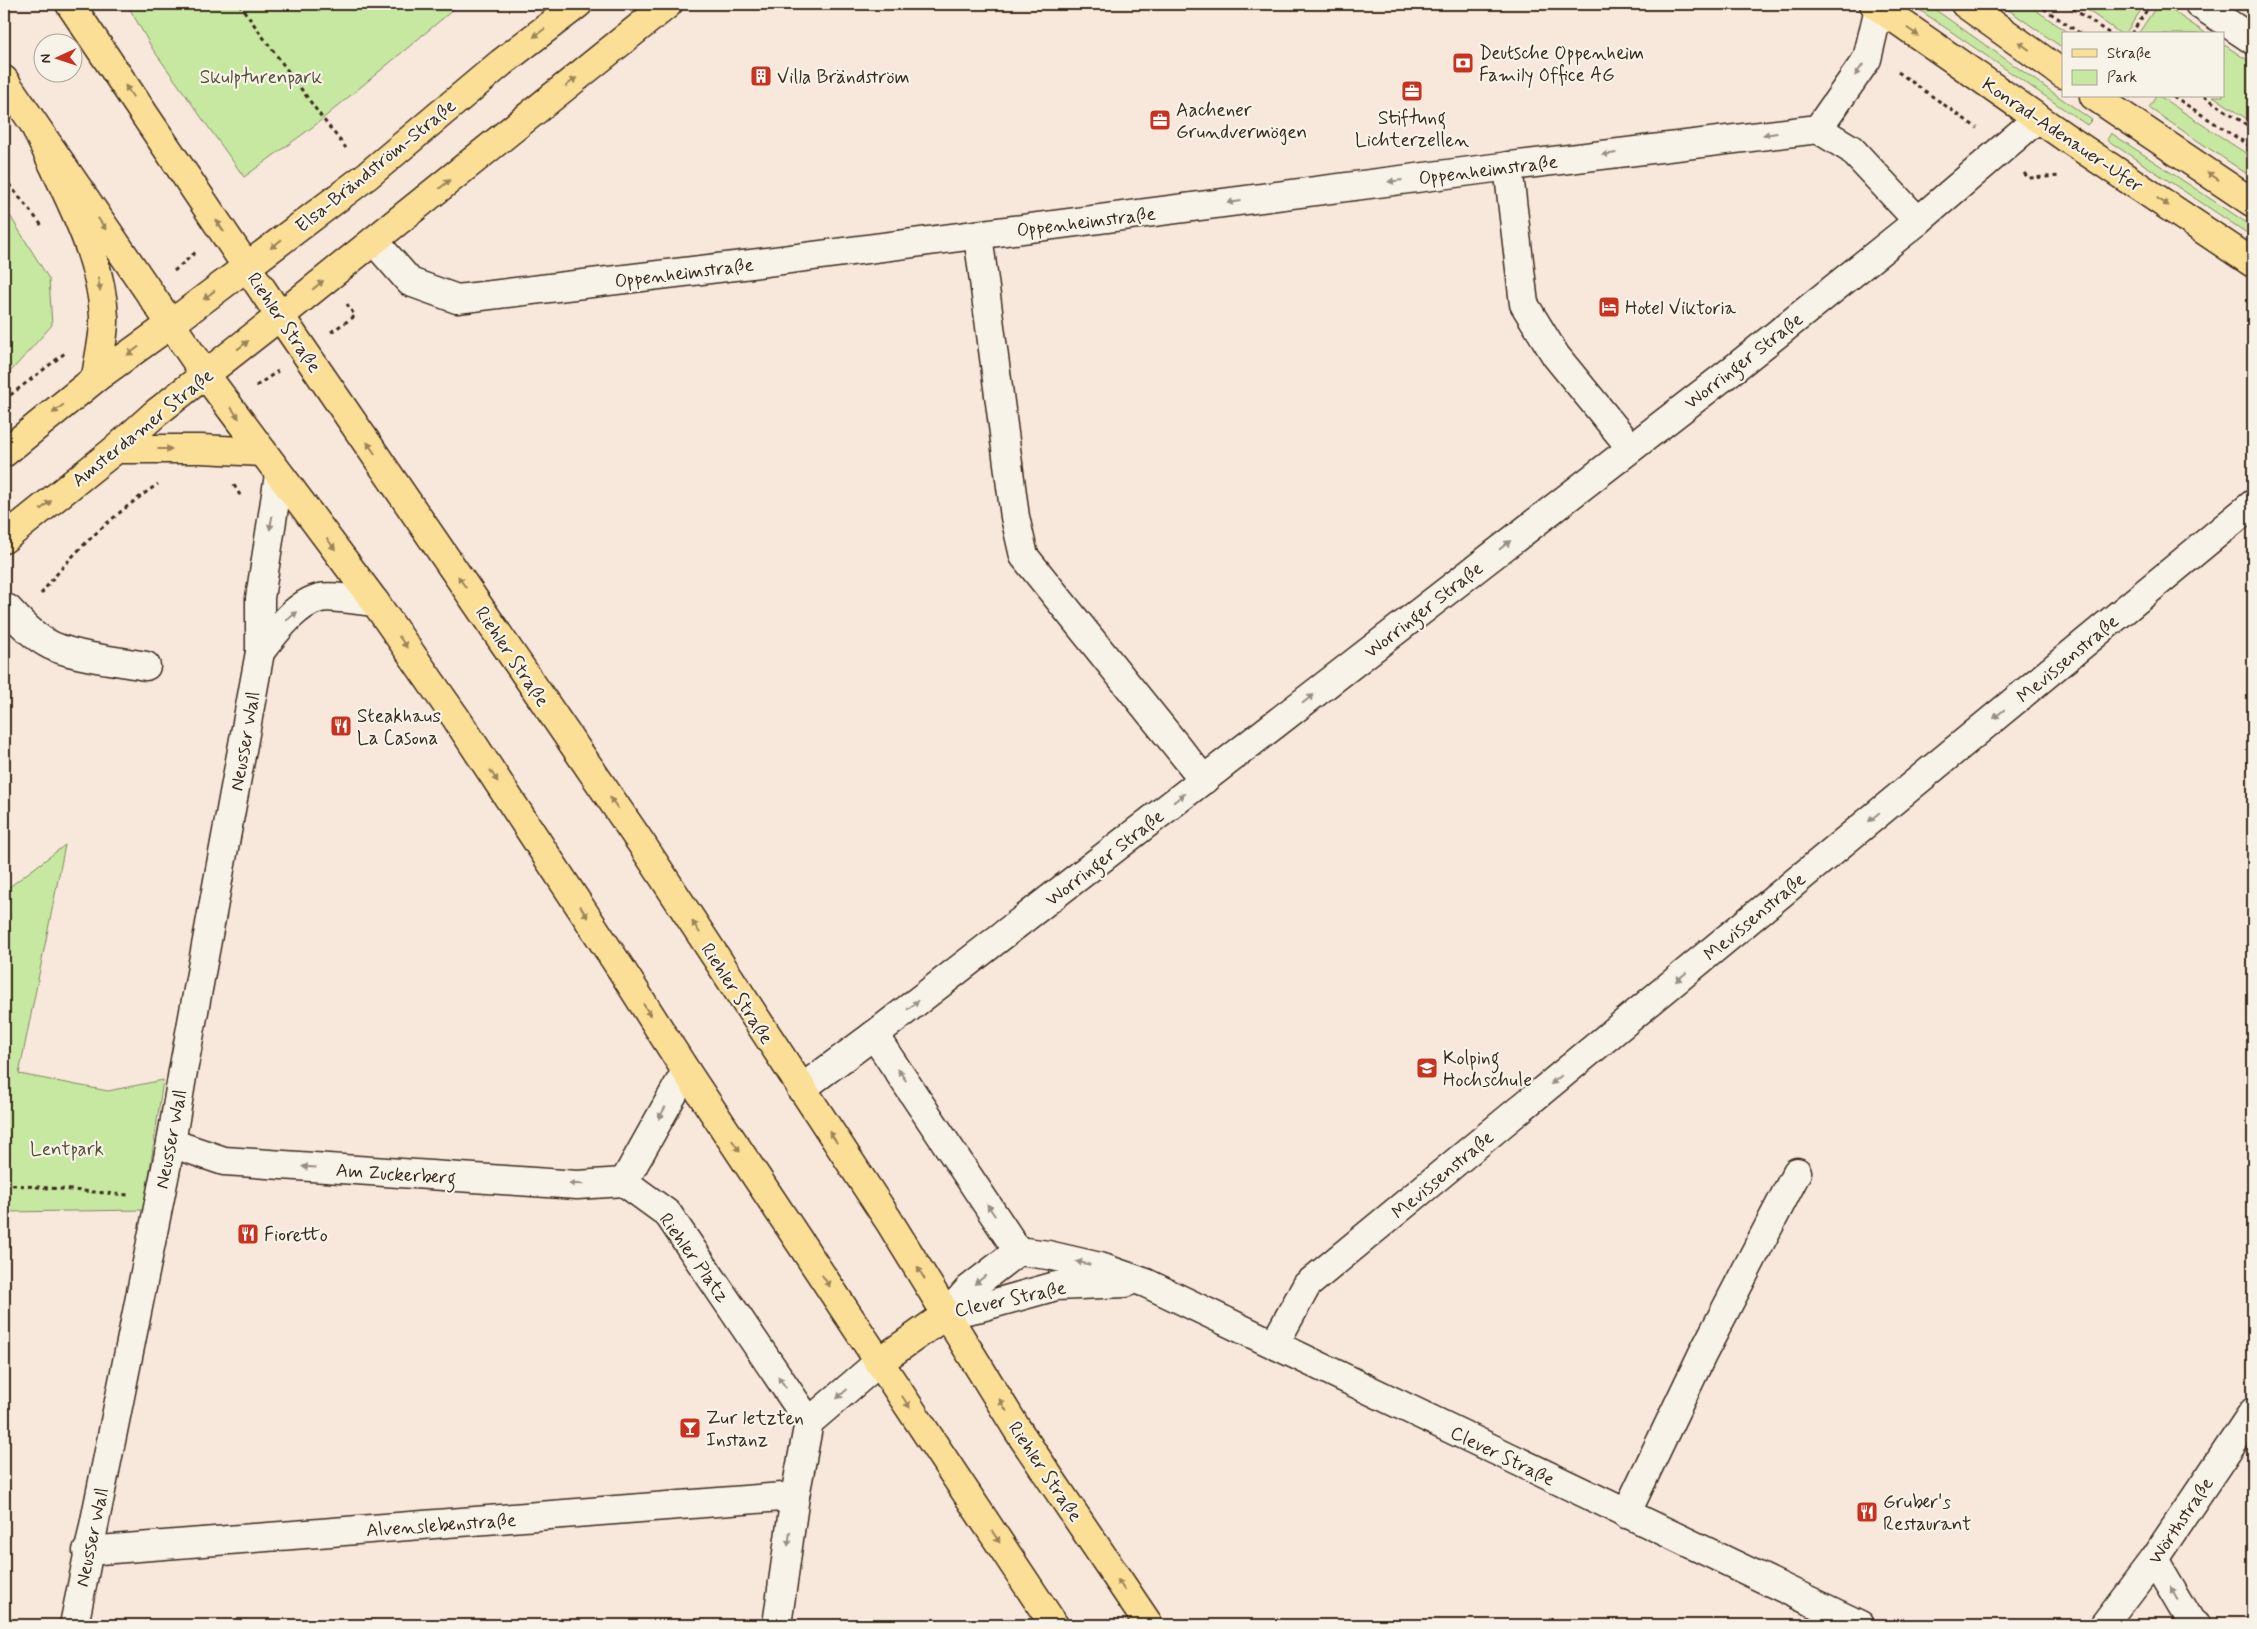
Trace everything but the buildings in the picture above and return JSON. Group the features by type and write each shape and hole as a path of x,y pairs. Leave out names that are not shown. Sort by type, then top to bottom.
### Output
{"main road":[{"name":"Riehler Straße","path":"70,4 280,316 641,843 889,1221 1018,1429 1149,1625"},
{"name":"Elsa-Brändström-Straße","path":"4,453 96,378 171,324 368,174 501,63 578,4"},
{"path":"280,316 668,4"},
{"path":"1966,4 2062,73"},
{"name":"Konrad-Adenauer-Ufer","path":"1876,6 2253,263"},
{"path":"4,80 205,374 375,602 456,718 621,968 686,1071 1054,1625"},
{"path":"2097,98 2253,203"},
{"path":"35,126 82,227 97,275 104,318 96,378"},
{"name":"Amsterdamer Straße","path":"4,539 116,449 156,413 280,316"},
{"path":"116,449 201,449 263,452"},
{"path":"879,1362 947,1314"}],"street":[{"path":"2199,4 2253,40"},
{"path":"1876,6 1867,60 1818,129 1851,149 1918,221"},
{"name":"Worringer Straße","path":"801,1089 874,1035 1731,371 1918,221 2038,118"},
{"name":"Oppenheimstraße","path":"374,241 410,282 457,299 978,235 1508,166 1818,129"},
{"path":"1508,166 1524,304 1556,356 1631,448"},
{"path":"978,235 1015,517 1024,556 1204,780"},
{"name":"Neusser Wall","path":"74,1625 87,1551 171,1143 260,652 260,598 279,475"},
{"name":"Mevissenstraße","path":"1274,1343 1307,1285 2253,504"},
{"name":"Neusser Wall","path":"260,652 280,625 306,604 320,597 375,602"},
{"path":"14,616 46,643 78,654 146,666"},
{"path":"874,1035 1018,1251"},
{"path":"624,1182 686,1071"},
{"name":"Am Zuckerberg","path":"171,1143 224,1161 577,1185 624,1182"},
{"path":"1626,1514 1702,1355 1797,1172"},
{"name":"Riehler Platz","path":"624,1182 668,1214 809,1422"},
{"name":"Clever Straße","path":"947,1314 969,1289 1018,1251 1048,1255 1100,1267 1146,1284 1274,1343 1860,1625"},
{"name":"Clever Straße","path":"947,1314 981,1307 1056,1286 1096,1283 1146,1284"},
{"path":"777,1625 795,1496 809,1422 879,1362"},
{"name":"Wörthstraße","path":"2104,1625 2154,1559 2253,1412"},
{"name":"Alvenslebenstraße","path":"87,1551 795,1496"},
{"path":"2154,1559 2191,1622 2195,1625"}],"path":[{"path":"239,4 346,148"},
{"path":"2037,4 2078,32"},
{"path":"2066,4 2107,32"},
{"path":"2133,32 2150,4"},
{"path":"1891,68 1978,129"},
{"path":"2176,98 2253,148"},
{"path":"2207,98 2253,129"},
{"path":"2023,171 2028,178 2061,176"},
{"path":"150,293 221,228"},
{"path":"4,400 70,350"},
{"path":"14,616 63,564 131,502 162,481"},
{"path":"4,1184 159,1197"}],"green space":[{"name":"Skulpturenpark","path":"127,4 460,4 314,126 244,177 152,48"},
{"path":"1911,4 1927,4 2092,120 2087,125"},
{"path":"2000,4 2027,4 2067,32 2062,32 2062,47"},
{"path":"2079,4 2145,4 2126,32 2118,32"},
{"path":"2158,4 2162,4 2204,32 2139,32"},
{"path":"2224,45 2253,64 2253,123 2216,98 2224,98"},
{"path":"2155,98 2162,98 2253,158 2253,178 2149,108"},
{"path":"2111,133 2253,227 2253,237 2107,140"},
{"path":"4,206 49,279 52,325 12,370 4,376"},
{"name":"Lentpark","path":"65,845 19,1074 108,1091 163,1080 144,1210 4,1212 4,891"}],"place":[{"name":"Deutsche Oppenheim Family Office AG","path":"1463,63"},
{"name":"Villa Brändström","path":"761,76"},
{"name":"Stiftung Lichterzellen","path":"1412,91"},
{"name":"Aachener Grundvermögen","path":"1160,120"},
{"name":"Hotel Viktoria","path":"1609,307"},
{"name":"Steakhaus La Casona","path":"341,726"},
{"name":"Kolping Hochschule","path":"1427,1068"},
{"name":"Fioretto","path":"248,1234"},
{"name":"Zur letzten Instanz","path":"690,1428"},
{"name":"Gruber's Restaurant","path":"1867,1512"}]}
